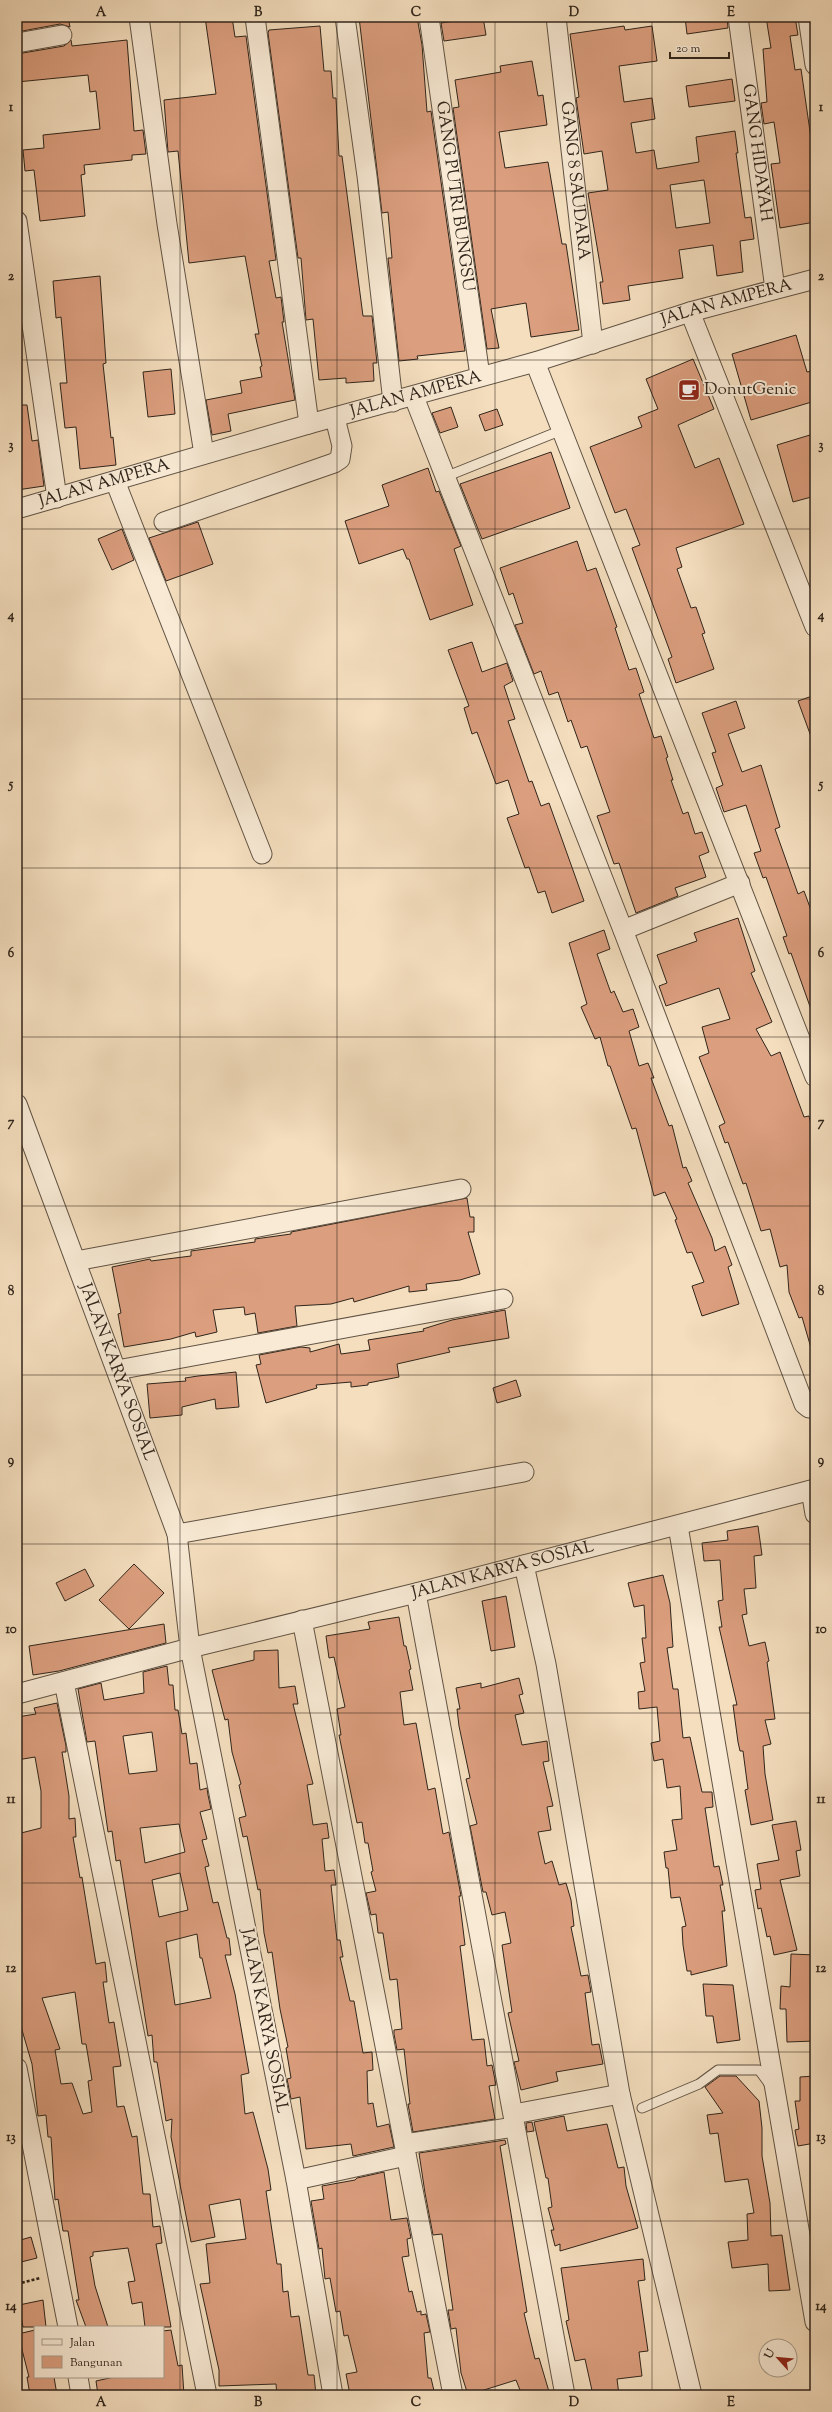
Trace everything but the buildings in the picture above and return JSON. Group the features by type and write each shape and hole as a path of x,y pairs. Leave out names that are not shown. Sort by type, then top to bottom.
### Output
{"street":[{"path":"139,17 166,216 204,454"},
{"path":"254,17 309,424"},
{"path":"345,17 393,402"},
{"name":"GANG PUTRI BUNGSU","path":"429,17 480,376"},
{"name":"GANG 8 SAUDARA","path":"556,17 593,344"},
{"name":"GANG HIDAYAH","path":"738,17 775,289"},
{"path":"808,17 815,65"},
{"path":"17,43 62,35"},
{"path":"17,221 58,498"},
{"name":"JALAN AMPERA","path":"17,509 309,424 336,422 393,402 414,397 480,376 535,362 690,312 815,279"},
{"path":"690,312 815,627"},
{"path":"535,362 815,1077"},
{"path":"414,397 623,930 804,1404 809,1408 815,1408"},
{"path":"164,522 334,463 340,459 342,446 336,422"},
{"path":"114,481 262,854"},
{"path":"623,930 740,883"},
{"name":"JALAN KARYA SOSIAL","path":"17,1104 177,1534 190,1648 296,2180 333,2395"},
{"path":"76,1260 461,1188"},
{"path":"117,1370 503,1299"},
{"path":"177,1534 524,1472"},
{"path":"813,1490 815,1514"},
{"name":"JALAN KARYA SOSIAL","path":"190,1648 416,1593 813,1490"},
{"path":"678,1526 815,2322"},
{"path":"524,1565 546,1664 620,2094 692,2395"},
{"path":"416,1593 565,2395"},
{"path":"302,1620 453,2395"},
{"path":"17,1694 190,1648"},
{"path":"64,1682 207,2395"},
{"path":"17,2068 68,2326"},
{"path":"296,2180 620,2094"},
{"path":"78,2378 81,2395"}],"lane":[{"path":"445,477 562,430"},
{"path":"642,2108 699,2084 718,2070 759,2070 775,2091"}],"place":[{"name":"DonutGenic","path":"689,390"}]}
